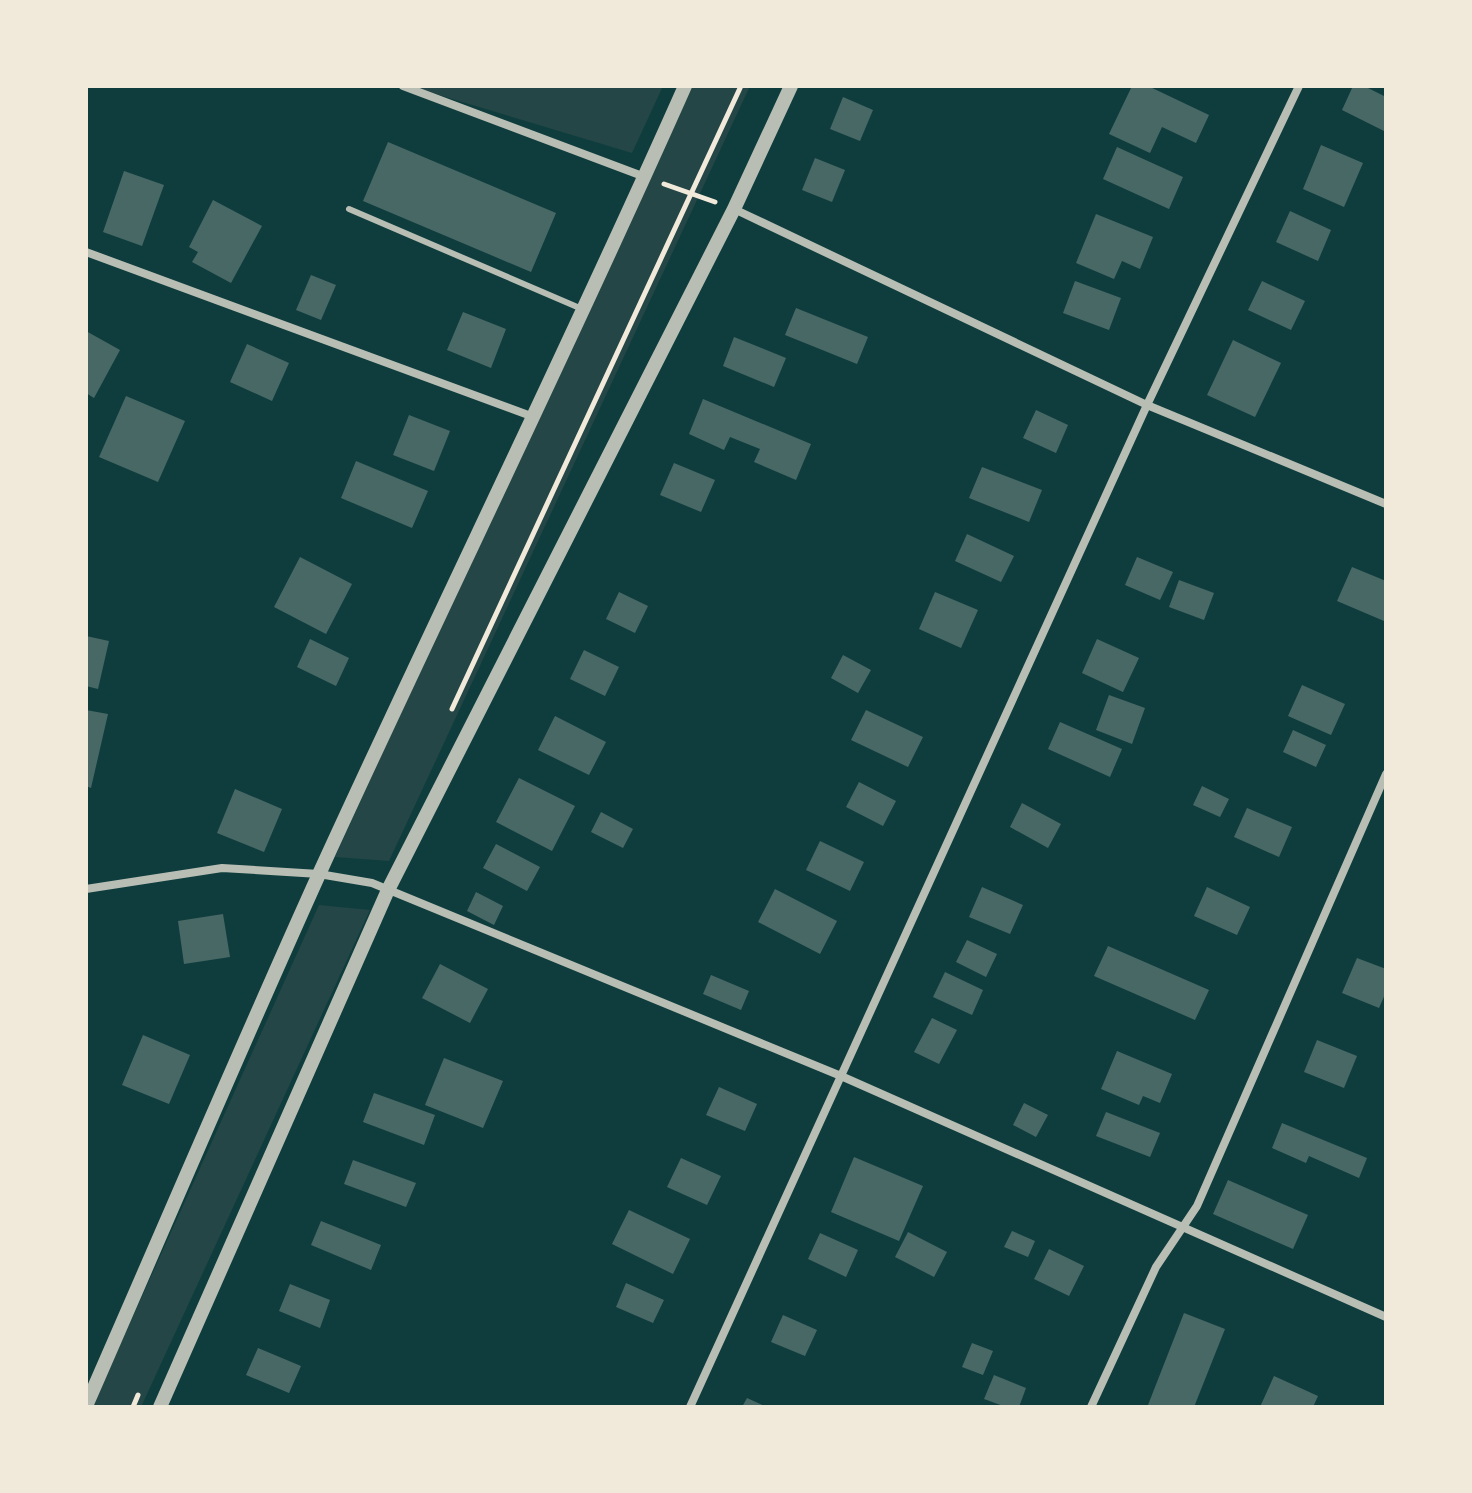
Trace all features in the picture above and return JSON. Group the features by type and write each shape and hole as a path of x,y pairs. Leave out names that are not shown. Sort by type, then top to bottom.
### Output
{"street":[{"path":"403,86 645,177"},
{"path":"86,1406 319,874 531,416 585,311 685,86"},
{"path":"160,1407 388,890 734,209 791,86"},
{"path":"690,1407 1147,405 1299,86"},
{"path":"734,209 1147,405 1386,504"},
{"path":"86,252 531,416"},
{"path":"1091,1407 1156,1267 1197,1206 1386,774"},
{"path":"86,889 222,868 319,874 372,883 841,1076 1386,1317"}],"lane":[{"path":"349,209 585,311"}],"path":[{"path":"645,177 734,209"}],"shaded area":[{"path":"409,86 663,86 632,153"},
{"path":"687,86 750,86 389,861 335,857"},
{"path":"319,905 370,910 141,1407 92,1407"}],"building":[{"path":"1132,86 1148,86 1209,115 1196,143 1162,127 1150,153 1109,134"},
{"path":"1353,86 1364,86 1386,97 1386,132 1342,110"},
{"path":"843,97 873,110 860,141 830,129"},
{"path":"388,142 556,213 531,272 363,201"},
{"path":"1321,145 1363,163 1344,207 1303,189"},
{"path":"1117,147 1183,177 1169,209 1103,179"},
{"path":"815,158 845,170 832,202 802,190"},
{"path":"124,171 164,185 142,246 103,232"},
{"path":"213,200 262,226 231,283 192,262 198,252 189,247"},
{"path":"1290,211 1331,230 1318,261 1276,242"},
{"path":"1096,214 1153,237 1140,269 1122,261 1114,279 1076,263"},
{"path":"311,275 336,285 321,320 296,310"},
{"path":"1075,281 1121,298 1109,330 1063,313"},
{"path":"1262,281 1305,301 1291,330 1248,310"},
{"path":"796,308 868,337 857,364 785,335"},
{"path":"463,312 506,329 491,368 447,350"},
{"path":"86,331 120,350 94,398 86,393"},
{"path":"734,337 786,358 774,387 723,366"},
{"path":"1233,340 1281,363 1255,417 1207,395"},
{"path":"247,344 289,363 272,401 230,382"},
{"path":"126,396 185,421 158,482 99,457"},
{"path":"703,399 811,444 796,480 754,462 760,449 730,437 724,450 689,434"},
{"path":"1036,410 1068,425 1056,453 1023,438"},
{"path":"409,415 450,431 434,471 393,455"},
{"path":"356,461 428,491 412,528 341,498"},
{"path":"674,463 715,480 701,512 660,495"},
{"path":"982,467 1042,490 1029,522 969,498"},
{"path":"967,534 1014,556 1001,582 955,561"},
{"path":"300,557 352,584 326,634 274,607"},
{"path":"1137,557 1173,572 1160,600 1125,585"},
{"path":"1352,567 1386,581 1384,621 1337,601"},
{"path":"1179,580 1214,593 1204,620 1169,607"},
{"path":"619,592 648,606 635,633 606,619"},
{"path":"935,592 978,610 961,648 919,629"},
{"path":"86,636 109,641 98,689 86,686"},
{"path":"310,639 349,658 336,686 297,667"},
{"path":"1097,639 1139,658 1123,692 1082,673"},
{"path":"584,650 619,667 605,696 570,679"},
{"path":"843,655 871,670 858,693 831,678"},
{"path":"1302,685 1345,704 1331,735 1288,716"},
{"path":"1109,695 1145,708 1132,744 1096,730"},
{"path":"86,710 108,714 91,788 86,786"},
{"path":"866,710 923,737 908,767 851,740"},
{"path":"555,716 606,742 589,775 538,750"},
{"path":"1060,722 1122,749 1110,777 1048,749"},
{"path":"1293,730 1326,745 1316,767 1283,752"},
{"path":"519,778 575,806 552,851 496,822"},
{"path":"859,782 896,801 883,826 846,807"},
{"path":"1202,786 1229,799 1220,817 1193,805"},
{"path":"235,789 282,809 264,852 217,833"},
{"path":"1022,803 1061,824 1048,848 1010,827"},
{"path":"1247,808 1292,827 1279,857 1234,837"},
{"path":"601,812 633,829 623,848 591,832"},
{"path":"820,841 864,862 850,891 806,870"},
{"path":"496,844 540,867 527,891 483,868"},
{"path":"982,887 1023,905 1010,934 969,917"},
{"path":"1207,887 1250,907 1237,935 1194,916"},
{"path":"775,889 837,921 820,954 758,922"},
{"path":"476,892 503,906 494,925 467,911"},
{"path":"223,914 230,957 184,964 178,921"},
{"path":"967,940 997,954 986,977 956,962"},
{"path":"1108,946 1209,990 1195,1020 1094,976"},
{"path":"1357,958 1386,969 1386,992 1379,1008 1342,993"},
{"path":"440,964 488,989 470,1023 422,998"},
{"path":"945,972 983,990 972,1015 933,997"},
{"path":"711,975 749,991 741,1010 703,994"},
{"path":"932,1018 957,1030 939,1064 914,1052"},
{"path":"143,1035 190,1055 169,1104 122,1085"},
{"path":"1317,1040 1357,1056 1344,1088 1304,1072"},
{"path":"1117,1051 1172,1074 1160,1103 1143,1096 1139,1105 1101,1089"},
{"path":"444,1058 503,1081 483,1128 425,1105"},
{"path":"719,1087 757,1104 745,1131 706,1115"},
{"path":"374,1093 435,1115 424,1145 363,1122"},
{"path":"1024,1103 1048,1115 1036,1137 1013,1125"},
{"path":"1106,1112 1160,1133 1150,1157 1096,1136"},
{"path":"1282,1123 1367,1158 1359,1178 1309,1156 1306,1163 1272,1148"},
{"path":"854,1157 923,1186 899,1241 831,1212"},
{"path":"681,1158 721,1176 707,1205 667,1187"},
{"path":"353,1160 416,1183 406,1207 344,1184"},
{"path":"1228,1180 1308,1215 1293,1249 1213,1214"},
{"path":"629,1210 690,1239 673,1274 612,1244"},
{"path":"321,1221 381,1245 371,1270 311,1245"},
{"path":"1012,1231 1035,1241 1028,1257 1004,1247"},
{"path":"908,1232 947,1252 934,1277 895,1257"},
{"path":"820,1233 858,1250 846,1277 808,1259"},
{"path":"1049,1249 1084,1266 1069,1296 1034,1279"},
{"path":"626,1283 664,1300 653,1323 616,1307"},
{"path":"290,1284 330,1300 320,1328 279,1311"},
{"path":"1184,1313 1225,1329 1194,1407 1148,1405"},
{"path":"783,1315 817,1330 805,1356 771,1342"},
{"path":"972,1343 993,1351 983,1375 962,1367"},
{"path":"258,1348 301,1366 289,1393 246,1375"},
{"path":"994,1375 1026,1388 1019,1407 1006,1407 984,1399"},
{"path":"1274,1376 1318,1396 1313,1407 1260,1407"},
{"path":"747,1398 767,1407 742,1407"}]}
